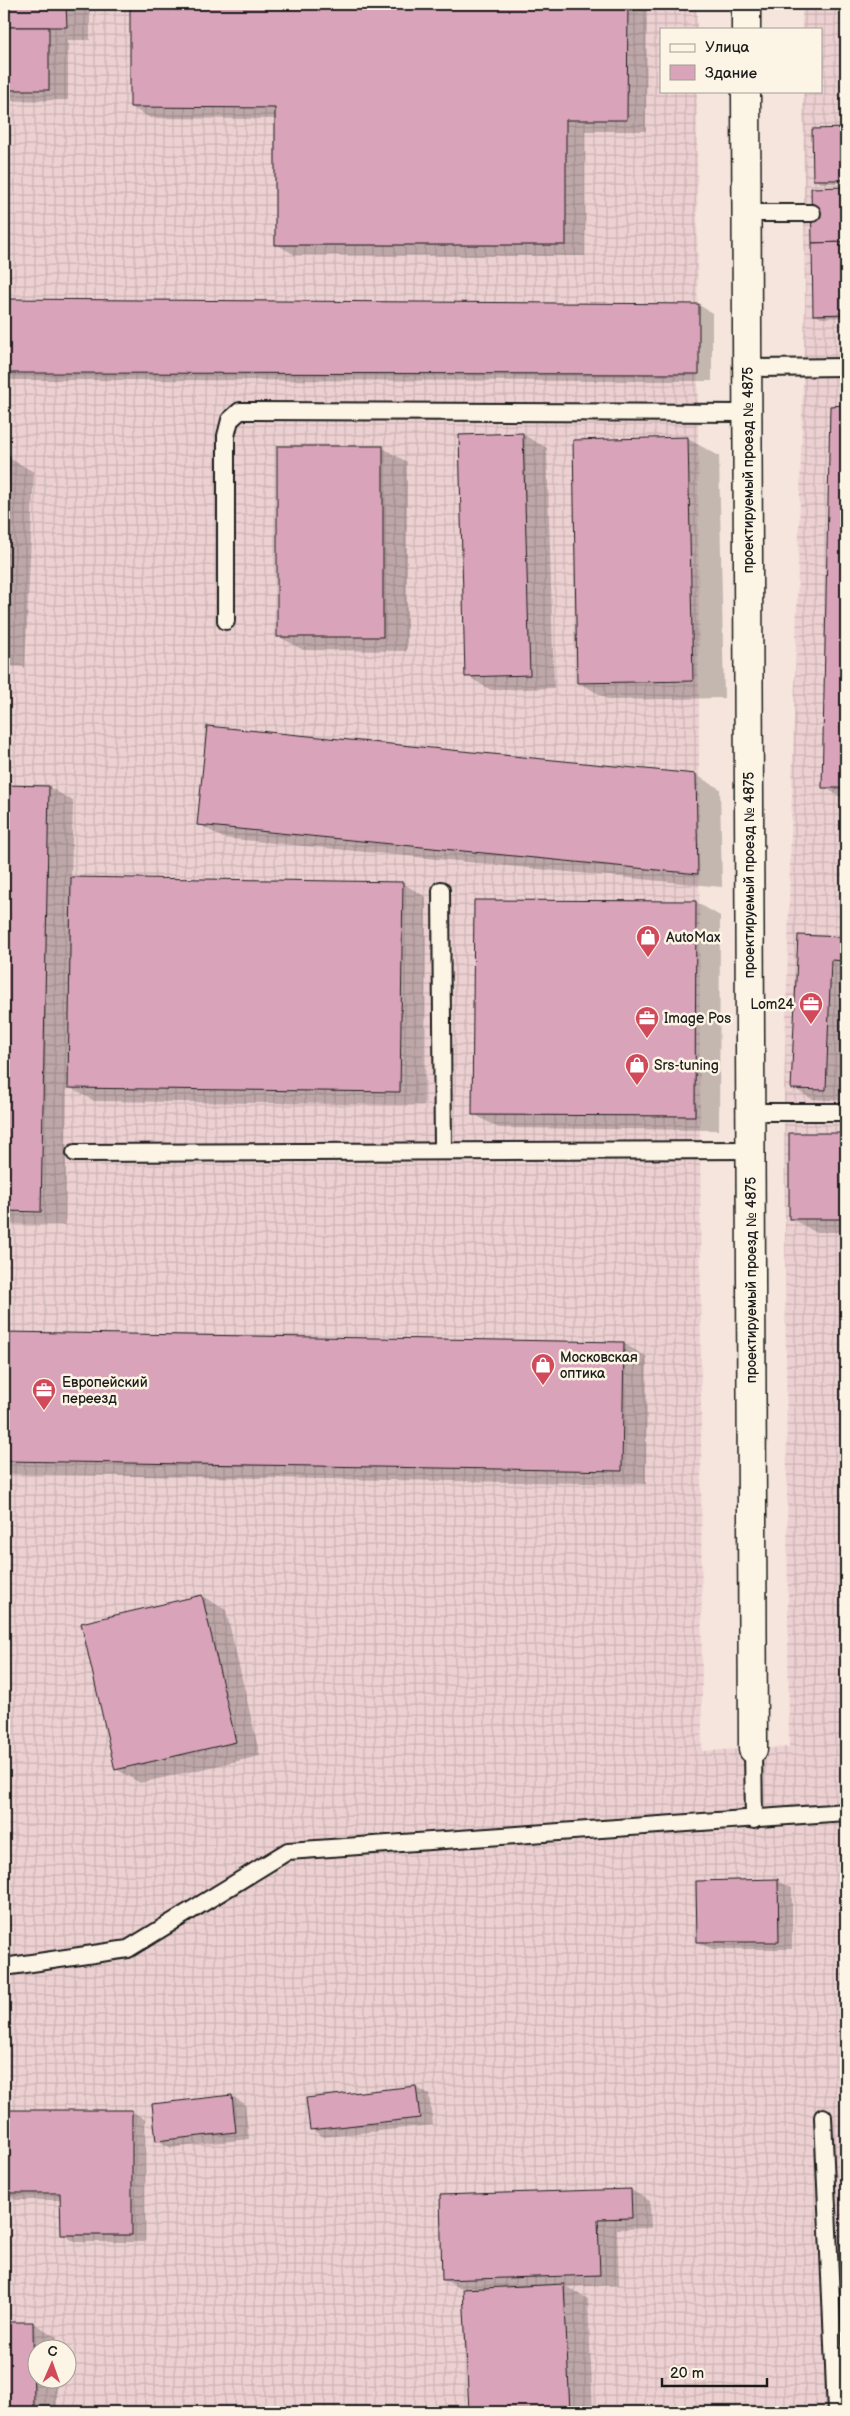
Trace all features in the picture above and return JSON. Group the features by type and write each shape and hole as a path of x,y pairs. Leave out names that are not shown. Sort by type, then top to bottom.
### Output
{"street":[{"path":"746,4 746,28"},
{"name":"проектируемый проезд № 4875","path":"746,92 753,1749"}],"lane":[{"path":"746,213 812,213"},
{"path":"747,368 846,367"},
{"path":"226,621 226,436 230,420 240,411 747,412"},
{"path":"441,890 443,1151"},
{"path":"750,1112 846,1112"},
{"path":"75,1153 750,1150"},
{"path":"753,1749 754,1820"},
{"path":"4,1967 128,1949 288,1851 754,1820 846,1812"},
{"path":"823,2117 836,2412"}],"shaded area":[{"path":"4,4 697,4 697,28 660,28 660,92 697,92 702,1751 789,1747 784,1095 805,305 803,92 822,92 822,28 802,28 802,4 846,4 846,2412 4,2412"}],"building":[{"path":"4,4 66,4 67,27 4,27"},
{"path":"130,4 628,4 627,120 566,120 566,245 275,245 275,108 130,107"},
{"path":"4,27 49,27 49,90 4,90"},
{"path":"846,128 846,180 813,180 812,129"},
{"path":"846,187 846,242 812,243 811,188"},
{"path":"846,242 846,314 813,315 812,243"},
{"path":"4,299 699,304 699,374 4,373"},
{"path":"846,405 846,788 822,788 830,406"},
{"path":"523,433 530,675 465,677 459,435"},
{"path":"688,437 693,681 577,683 573,440"},
{"path":"277,446 383,446 383,637 277,637"},
{"path":"4,457 10,457 4,599"},
{"path":"207,726 696,774 698,874 197,825"},
{"path":"4,785 49,786 41,1212 4,1211"},
{"path":"71,877 403,882 400,1092 68,1088"},
{"name":"Lom24","path":"843,897 846,897 846,961 831,960 826,1090 791,1089 798,935 841,937"},
{"path":"474,900 696,901 695,1116 472,1115"},
{"path":"789,1133 846,1133 846,1219 789,1219"},
{"path":"4,1332 624,1342 622,1471 4,1461"},
{"path":"202,1595 236,1742 115,1770 81,1623"},
{"path":"778,1879 779,1942 697,1942 696,1881"},
{"path":"416,2086 420,2118 310,2130 306,2098"},
{"path":"232,2095 236,2132 156,2141 152,2104"},
{"path":"4,2110 132,2110 132,2235 61,2235 60,2193 4,2193"},
{"path":"631,2189 632,2218 598,2219 600,2275 442,2280 440,2195"},
{"path":"564,2284 570,2412 469,2412 463,2289"},
{"path":"4,2322 33,2322 33,2338 28,2338 28,2388 34,2388 34,2412 4,2412"}],"place":[{"name":"AutoMax","path":"648,958"},
{"name":"Lom24","path":"811,1025"},
{"name":"Image Pos","path":"647,1039"},
{"name":"Srs-tuning","path":"637,1086"},
{"name":"Московская оптика","path":"543,1386"},
{"name":"Европейский переезд","path":"44,1411"}]}
